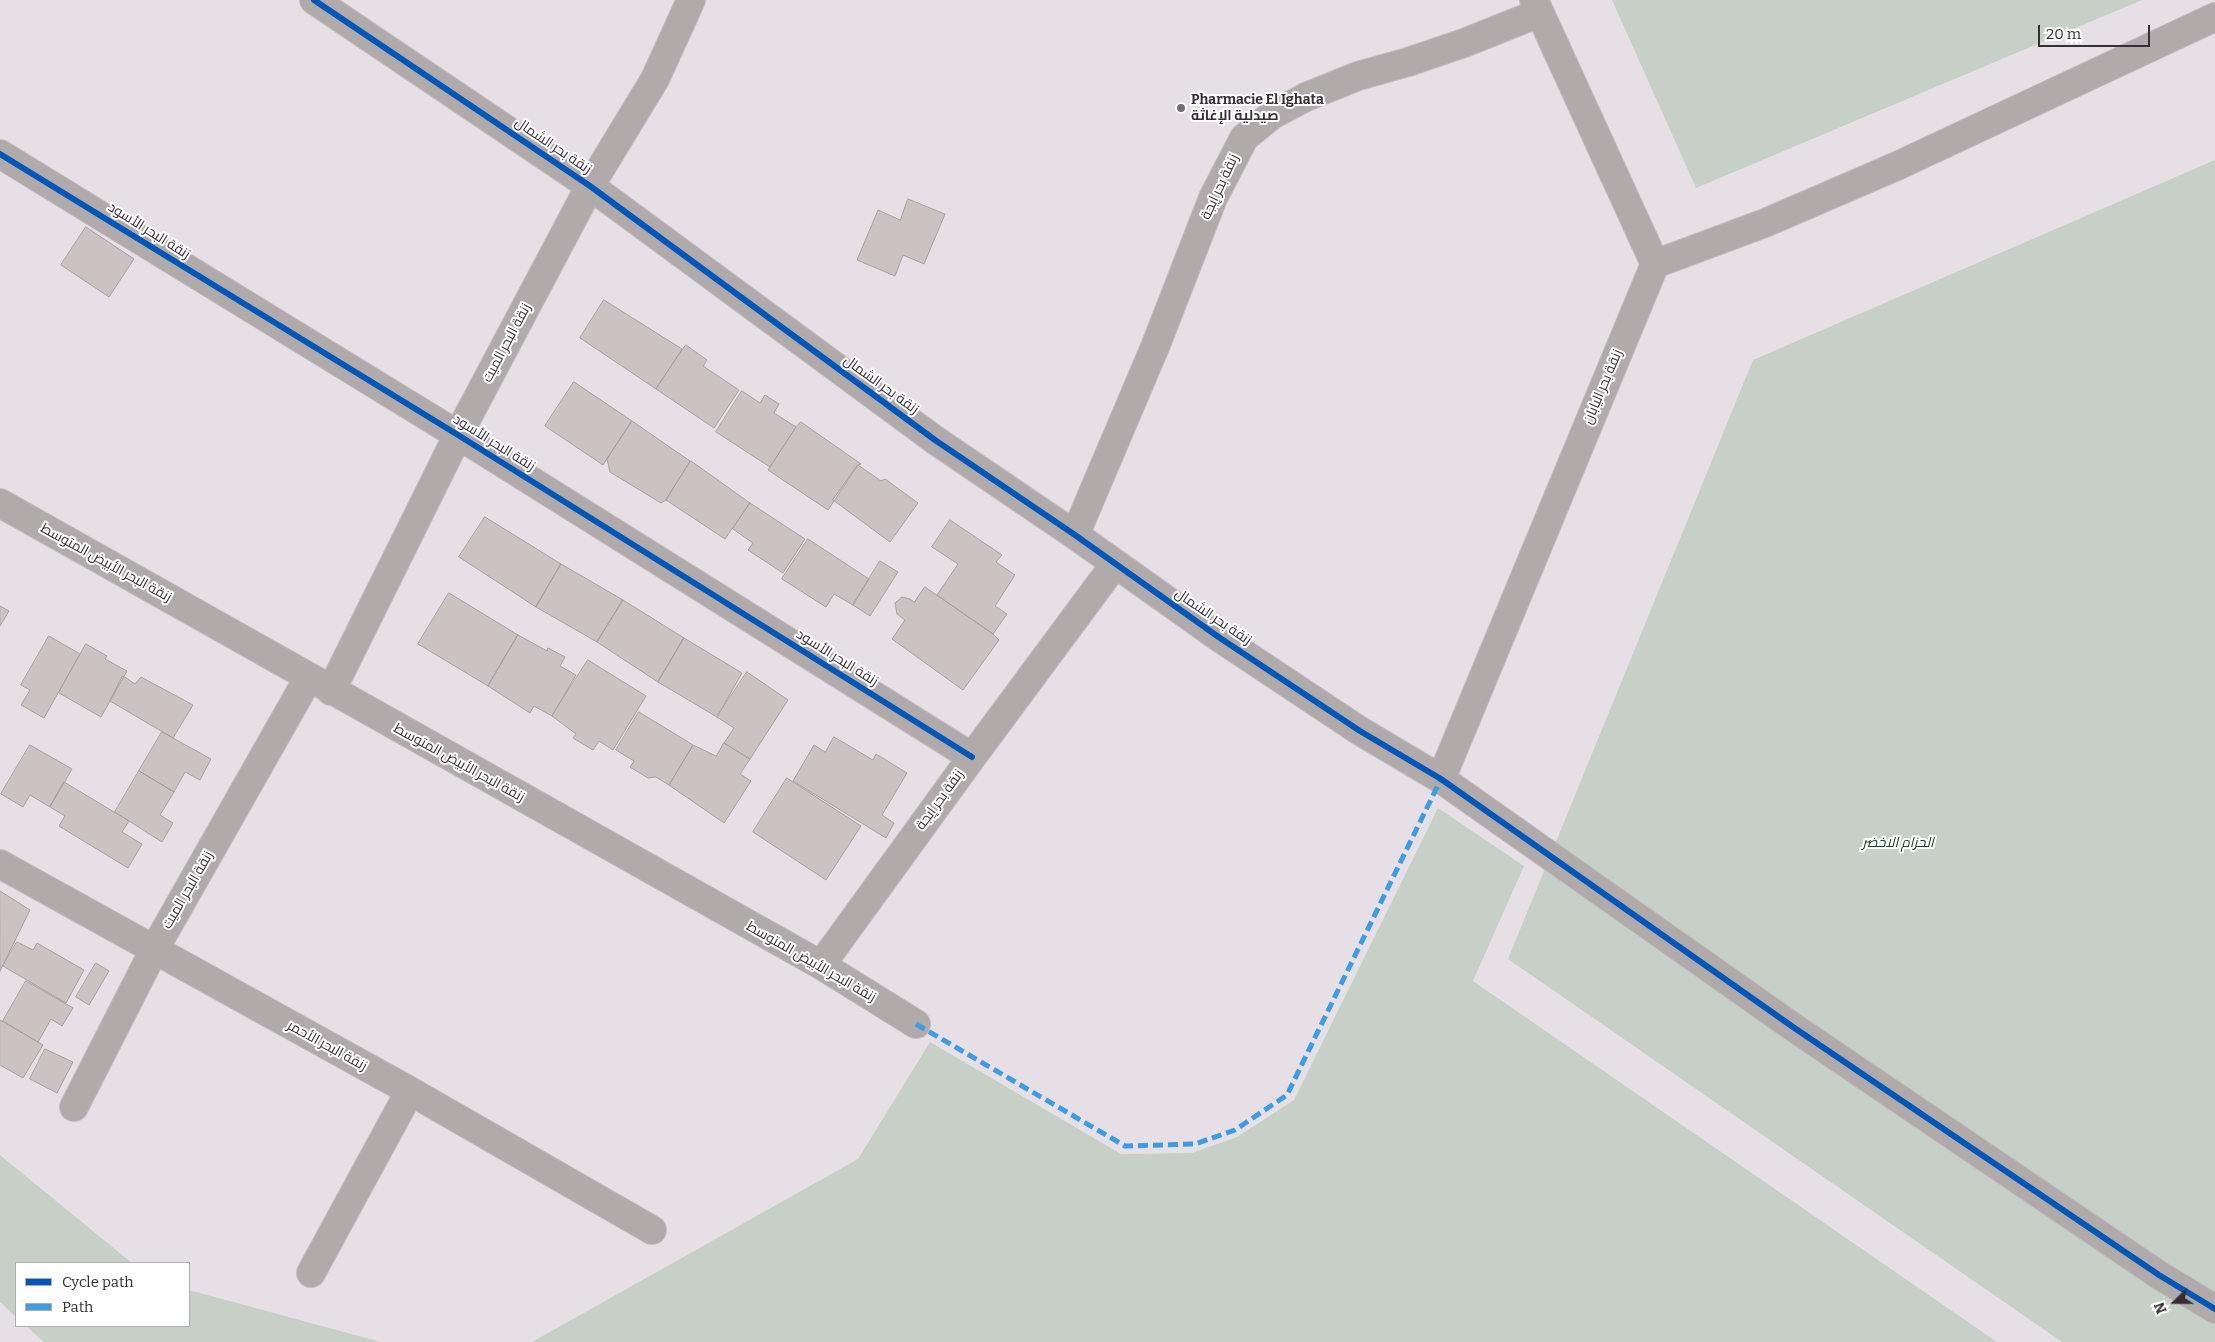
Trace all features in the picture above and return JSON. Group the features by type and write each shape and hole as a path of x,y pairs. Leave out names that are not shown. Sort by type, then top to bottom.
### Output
{"street":[{"name":"زنقة بحر الشمال","path":"314,0 590,186 934,440 1360,731 1441,779 1793,1027 2151,1269 2215,1309"},
{"name":"زنقة البحر الميت","path":"74,1106 154,950 320,684 458,435 590,186 655,80 691,0"},
{"path":"1536,6 1655,264 1765,223 1897,166 2215,17"},
{"name":"زنقة بحر إيجة","path":"1075,536 1155,347 1213,198 1244,138 1272,115 1306,97 1358,76 1464,43 1536,6"},
{"name":"زنقة البحر الأسود","path":"0,154 458,435 972,757"},
{"name":"زنقة بحر اليابان","path":"1441,779 1655,264"},
{"name":"زنقة البحر الأبيض المتوسط","path":"0,503 821,966 916,1024"},
{"name":"زنقة بحر إيجة","path":"821,966 1115,564"},
{"name":"زنقة البحر الأحمر","path":"0,864 410,1091 652,1230"},
{"path":"311,1273 410,1091"}],"green space":[{"path":"1612,0 2142,0 1696,188"},
{"name":"الحزام الاخضر","path":"2215,160 2215,1342 2062,1342 1508,959 1753,360"},
{"path":"1438,808 1524,866 1473,981 1997,1342 532,1342 858,1159 930,1042 1121,1154 1192,1153 1237,1137 1294,1100"},
{"path":"0,1155 131,1262 15,1262 15,1316 0,1302"},
{"path":"190,1290 381,1342 44,1342 27,1327 190,1327"}],"building":[{"path":"908,199 945,214 924,264 903,255 895,276 857,260 878,210 900,220"},
{"path":"86,227 134,259 109,297 61,265"},
{"path":"604,300 682,349 656,389 580,338"},
{"path":"686,345 707,360 703,366 739,390 714,428 656,389"},
{"path":"574,382 632,421 603,465 545,426"},
{"path":"742,391 760,403 765,395 779,404 774,413 796,427 770,467 716,432"},
{"path":"632,421 690,461 666,500 661,503 610,472 607,459"},
{"path":"801,422 861,464 858,465 828,510 768,470"},
{"path":"691,461 750,503 725,539 666,500"},
{"path":"858,465 881,481 885,479 918,503 890,542 833,500"},
{"path":"750,503 805,539 783,573 748,550 753,543 733,529"},
{"path":"485,517 561,564 536,607 459,557"},
{"path":"950,520 1002,555 996,562 1015,575 995,606 1007,614 993,634 937,595 958,564 932,547"},
{"path":"808,539 869,579 853,605 834,594 826,607 782,579"},
{"path":"880,561 898,572 870,616 853,605"},
{"path":"561,564 623,600 597,642 536,607"},
{"path":"925,587 999,640 963,690 892,639 905,620 897,614 895,603 902,597 914,602"},
{"path":"449,593 518,635 488,686 418,644"},
{"path":"623,600 684,638 658,682 597,642"},
{"path":"0,606 9,611 0,626"},
{"path":"518,635 547,651 548,648 565,657 560,666 576,675 552,716 534,706 530,713 488,686"},
{"path":"49,636 80,654 44,718 21,705 30,690 21,685"},
{"path":"684,638 742,673 717,717 658,682"},
{"path":"86,644 107,656 105,659 127,671 101,717 59,693"},
{"path":"588,660 646,696 613,750 599,741 593,750 573,738 576,734 552,716"},
{"path":"747,672 788,700 750,759 724,743 734,728 717,717"},
{"path":"123,676 135,684 141,677 193,705 173,738 110,701"},
{"path":"639,712 693,745 669,785 656,777 648,778 630,767 634,761 616,750"},
{"path":"162,732 211,759 200,780 185,772 174,792 139,771"},
{"path":"834,737 873,760 876,754 907,773 882,815 894,823 886,838 793,781 814,745 825,752"},
{"path":"724,743 750,759 740,774 751,781 724,823 669,785 693,745 716,756"},
{"path":"30,745 72,769 50,807 30,795 23,807 1,794"},
{"path":"139,771 174,792 160,815 173,823 162,842 115,812"},
{"path":"787,778 861,826 826,880 753,832"},
{"path":"64,782 129,821 122,832 142,844 128,868 59,826 65,816 50,807"},
{"path":"0,891 30,910 0,971"},
{"path":"17,942 33,950 37,943 84,970 66,1003 3,966"},
{"path":"96,963 109,971 89,1005 76,997"},
{"path":"26,981 73,1008 62,1026 51,1019 38,1042 3,1021"},
{"path":"0,1020 43,1045 23,1078 0,1065"},
{"path":"45,1049 73,1062 57,1093 30,1079"}],"marked path":[{"path":"916,1024 1125,1146 1195,1144 1235,1130 1287,1095 1441,779"}],"cycle path":[{"path":"314,0 590,186 935,440 1075,535 1220,638 1360,731 1441,779 1793,1027 2159,1275 2215,1309"},
{"path":"0,154 458,435 972,757"}],"place":[{"name":"Pharmacie El Ighata صيدلية الإغاثة","path":"1181,108"}]}
